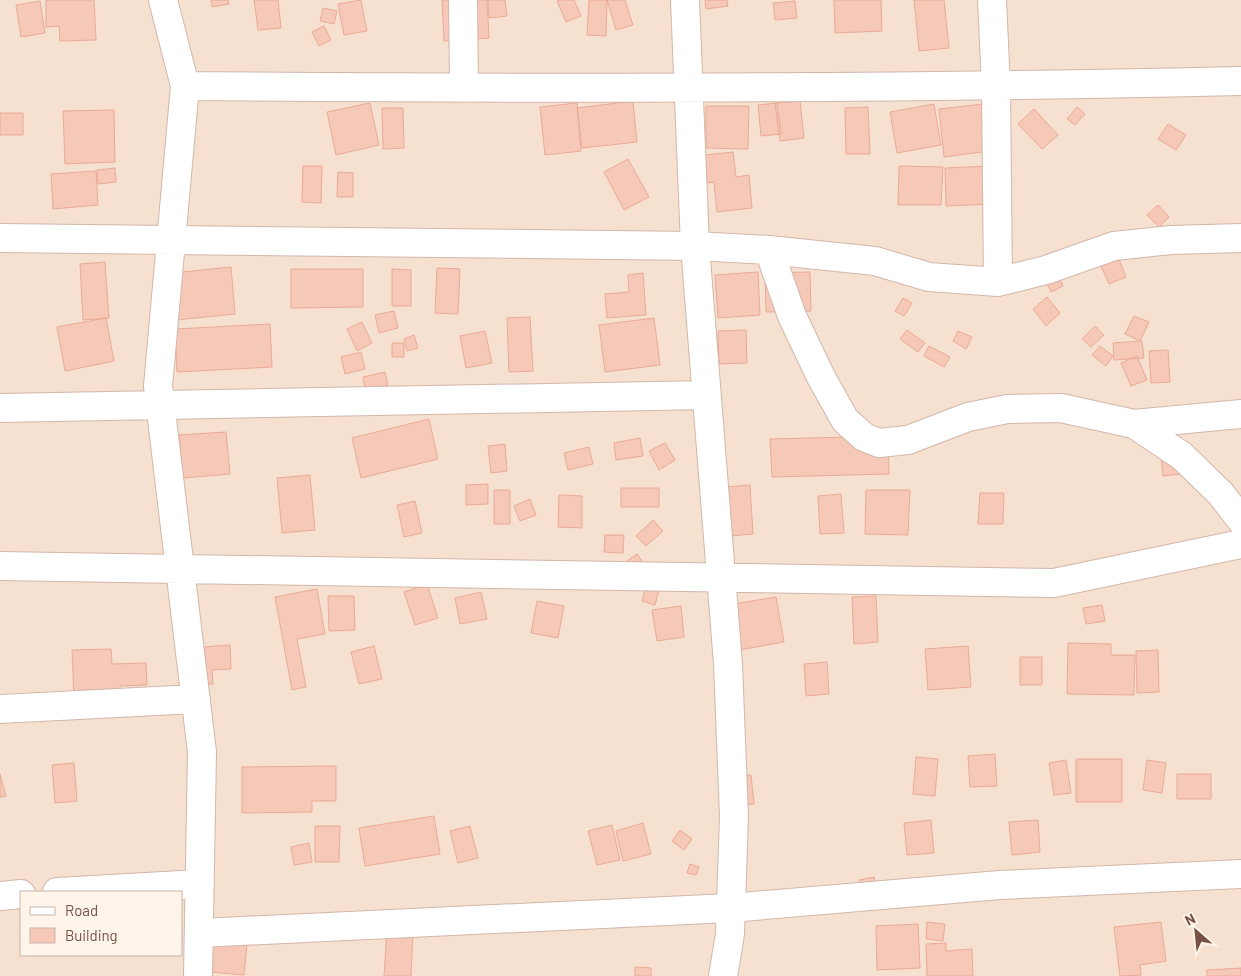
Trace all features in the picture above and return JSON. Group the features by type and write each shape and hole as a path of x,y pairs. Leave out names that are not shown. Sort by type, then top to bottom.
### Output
{"street":[{"path":"164,0 185,86 158,386 202,752 198,976"},
{"path":"463,0 464,88"},
{"path":"684,0 695,246 728,664 734,816 730,934 723,976"},
{"path":"992,0 996,86 998,282"},
{"path":"185,86 689,88 996,86 1241,81"},
{"path":"0,238 695,246 769,250 876,261 929,277 998,282 1046,270 1114,246 1171,240 1241,238"},
{"path":"769,250 792,316 820,377 845,420 864,436 879,443 908,440 968,417 1008,409 1061,408 1134,424 1241,414"},
{"path":"0,408 706,395"},
{"path":"1134,424 1182,456 1221,494 1241,520"},
{"path":"0,566 1054,583 1241,544"},
{"path":"0,709 196,699"},
{"path":"199,933 730,908 1000,885 1241,874"},
{"path":"76,891 200,884"},
{"path":"0,896 20,894"}],"shaded area":[{"path":"0,0 1241,0 1241,976 0,976"}],"building":[{"path":"46,0 94,0 96,40 60,41 59,26 46,27"},
{"path":"211,0 228,0 229,4 212,7"},
{"path":"254,0 278,0 281,28 258,30"},
{"path":"361,0 367,31 344,35 338,4"},
{"path":"442,0 487,0 489,38 444,41"},
{"path":"488,0 505,0 507,16 489,18"},
{"path":"574,0 581,16 566,22 557,1"},
{"path":"589,0 607,0 606,36 587,35"},
{"path":"607,0 625,0 633,25 616,30"},
{"path":"705,0 727,0 728,6 706,9"},
{"path":"834,0 881,0 882,31 835,33"},
{"path":"914,0 944,0 949,48 919,51"},
{"path":"40,1 45,33 21,37 16,5"},
{"path":"795,1 797,18 775,20 773,3"},
{"path":"323,8 337,11 334,24 320,21"},
{"path":"324,26 331,40 319,46 312,32"},
{"path":"633,101 637,142 582,148 577,108"},
{"path":"800,101 804,138 780,141 775,103"},
{"path":"370,103 379,145 336,155 327,112"},
{"path":"577,103 581,151 545,155 540,107"},
{"path":"777,103 781,134 761,136 758,105"},
{"path":"934,104 941,145 897,153 890,112"},
{"path":"983,104 989,151 944,157 939,109"},
{"path":"706,106 749,106 748,149 706,148"},
{"path":"868,107 870,154 846,154 845,108"},
{"path":"1077,107 1085,114 1075,125 1067,119"},
{"path":"382,108 403,108 404,148 383,149"},
{"path":"1034,109 1058,135 1042,149 1018,124"},
{"path":"114,110 115,162 65,164 63,111"},
{"path":"0,113 23,113 23,135 0,135"},
{"path":"1168,124 1186,135 1176,150 1158,139"},
{"path":"733,152 736,177 749,175 752,208 717,212 714,182 699,184 696,156"},
{"path":"628,159 649,197 624,210 604,172"},
{"path":"303,166 322,166 321,203 302,202"},
{"path":"899,166 943,167 941,205 898,205"},
{"path":"991,166 992,204 946,206 945,168"},
{"path":"115,168 116,182 98,184 97,170"},
{"path":"96,171 98,205 53,209 51,174"},
{"path":"338,172 353,173 353,197 337,197"},
{"path":"1158,205 1169,217 1159,227 1147,215"},
{"path":"1048,254 1063,286 1051,292 1036,260"},
{"path":"1119,259 1126,277 1109,284 1101,266"},
{"path":"105,262 109,318 83,320 80,264"},
{"path":"231,267 235,314 176,320 172,273"},
{"path":"437,268 460,269 458,314 435,313"},
{"path":"291,269 363,269 363,307 291,308"},
{"path":"392,269 411,270 411,306 392,306"},
{"path":"758,272 760,315 718,318 715,275"},
{"path":"810,272 811,311 766,312 765,273"},
{"path":"643,273 646,315 607,318 605,294 629,292 628,275"},
{"path":"1047,297 1060,313 1046,326 1033,309"},
{"path":"903,298 912,303 904,316 895,311"},
{"path":"394,311 398,328 379,333 375,315"},
{"path":"1134,316 1149,322 1140,341 1125,334"},
{"path":"530,317 533,371 509,372 507,318"},
{"path":"106,318 114,361 65,371 57,327"},
{"path":"654,318 660,365 605,372 599,325"},
{"path":"362,322 372,343 357,351 347,329"},
{"path":"270,324 272,367 177,372 175,329"},
{"path":"1095,326 1104,335 1091,347 1082,339"},
{"path":"746,330 747,363 719,364 718,331"},
{"path":"907,330 925,343 918,352 900,339"},
{"path":"485,331 492,363 466,368 460,336"},
{"path":"958,331 972,337 966,349 953,341"},
{"path":"414,335 418,348 407,351 404,339"},
{"path":"1142,341 1144,358 1114,360 1113,343"},
{"path":"392,343 404,343 404,357 392,357"},
{"path":"929,346 950,357 944,367 924,356"},
{"path":"1100,346 1113,356 1106,366 1092,355"},
{"path":"1168,350 1170,382 1151,383 1149,351"},
{"path":"361,352 365,369 345,374 341,357"},
{"path":"1137,356 1147,380 1131,386 1121,363"},
{"path":"385,372 388,385 365,390 363,377"},
{"path":"429,419 438,459 361,478 352,438"},
{"path":"226,432 230,474 183,478 179,435"},
{"path":"888,436 889,474 772,477 770,439"},
{"path":"640,438 643,456 616,460 614,443"},
{"path":"665,443 675,460 659,470 649,451"},
{"path":"505,444 507,471 491,473 488,446"},
{"path":"589,447 593,464 568,470 564,453"},
{"path":"1160,447 1189,473 1163,476"},
{"path":"310,475 315,530 282,533 277,478"},
{"path":"488,484 488,504 466,505 466,485"},
{"path":"750,485 753,534 729,536 726,487"},
{"path":"621,488 659,488 659,507 621,507"},
{"path":"494,490 510,490 510,524 494,524"},
{"path":"866,490 910,490 908,535 865,534"},
{"path":"980,493 1004,493 1003,524 978,524"},
{"path":"841,494 844,533 820,534 818,496"},
{"path":"559,495 582,496 582,528 558,527"},
{"path":"530,499 536,515 520,521 514,506"},
{"path":"415,501 422,533 404,537 397,505"},
{"path":"653,520 663,531 646,546 636,536"},
{"path":"605,535 624,535 623,553 604,552"},
{"path":"637,554 648,569 617,568"},
{"path":"427,584 438,618 415,625 404,592"},
{"path":"646,587 659,590 655,605 642,601"},
{"path":"317,589 325,634 297,639 306,687 292,690 275,597"},
{"path":"481,592 487,619 460,624 455,598"},
{"path":"328,596 354,596 355,630 329,631"},
{"path":"876,596 878,642 854,644 852,597"},
{"path":"776,597 784,642 734,651 727,605"},
{"path":"537,601 564,606 558,638 531,633"},
{"path":"1102,605 1105,621 1086,624 1083,608"},
{"path":"681,606 684,637 657,641 652,610"},
{"path":"1068,643 1111,644 1111,655 1135,655 1134,695 1067,694"},
{"path":"230,645 231,669 212,670 213,684 190,685 188,648"},
{"path":"374,646 382,679 359,684 351,652"},
{"path":"968,646 971,687 928,690 925,649"},
{"path":"111,649 112,664 146,663 147,685 120,686 121,696 74,698 72,650"},
{"path":"1158,650 1159,692 1137,693 1136,651"},
{"path":"1020,657 1042,657 1042,685 1020,685"},
{"path":"827,662 829,694 806,696 804,664"},
{"path":"995,754 997,786 970,787 968,756"},
{"path":"916,757 938,759 935,796 913,794"},
{"path":"1076,759 1122,759 1122,802 1076,802"},
{"path":"1066,760 1071,793 1054,795 1049,763"},
{"path":"1147,760 1166,763 1162,793 1143,790"},
{"path":"74,763 77,801 55,803 52,765"},
{"path":"336,766 336,801 312,801 312,812 242,813 242,767"},
{"path":"0,774 6,796 0,797"},
{"path":"1177,774 1211,774 1211,799 1177,799"},
{"path":"751,775 754,804 736,806 732,777"},
{"path":"434,816 440,854 365,866 359,828"},
{"path":"931,820 934,853 907,855 904,823"},
{"path":"1038,820 1040,852 1012,855 1009,822"},
{"path":"643,823 651,854 623,861 616,831"},
{"path":"612,825 620,860 597,865 588,831"},
{"path":"315,826 340,826 339,862 315,862"},
{"path":"470,826 478,858 458,863 450,831"},
{"path":"680,830 692,839 684,850 672,841"},
{"path":"309,843 312,862 294,865 291,847"},
{"path":"690,864 699,867 696,875 687,873"},
{"path":"874,877 878,898 863,901 859,880"},
{"path":"927,922 945,924 943,941 926,939"},
{"path":"1161,922 1166,961 1140,965 1141,975 1120,976 1114,927"},
{"path":"918,924 920,968 877,970 876,926"},
{"path":"201,929 248,933 244,975 197,971"},
{"path":"387,931 413,932 411,976 384,976"},
{"path":"946,943 946,951 972,949 973,976 927,976 926,944"},
{"path":"635,967 651,968 651,976 635,976"},
{"path":"1241,968 1241,976 1207,976 1207,970"}]}
